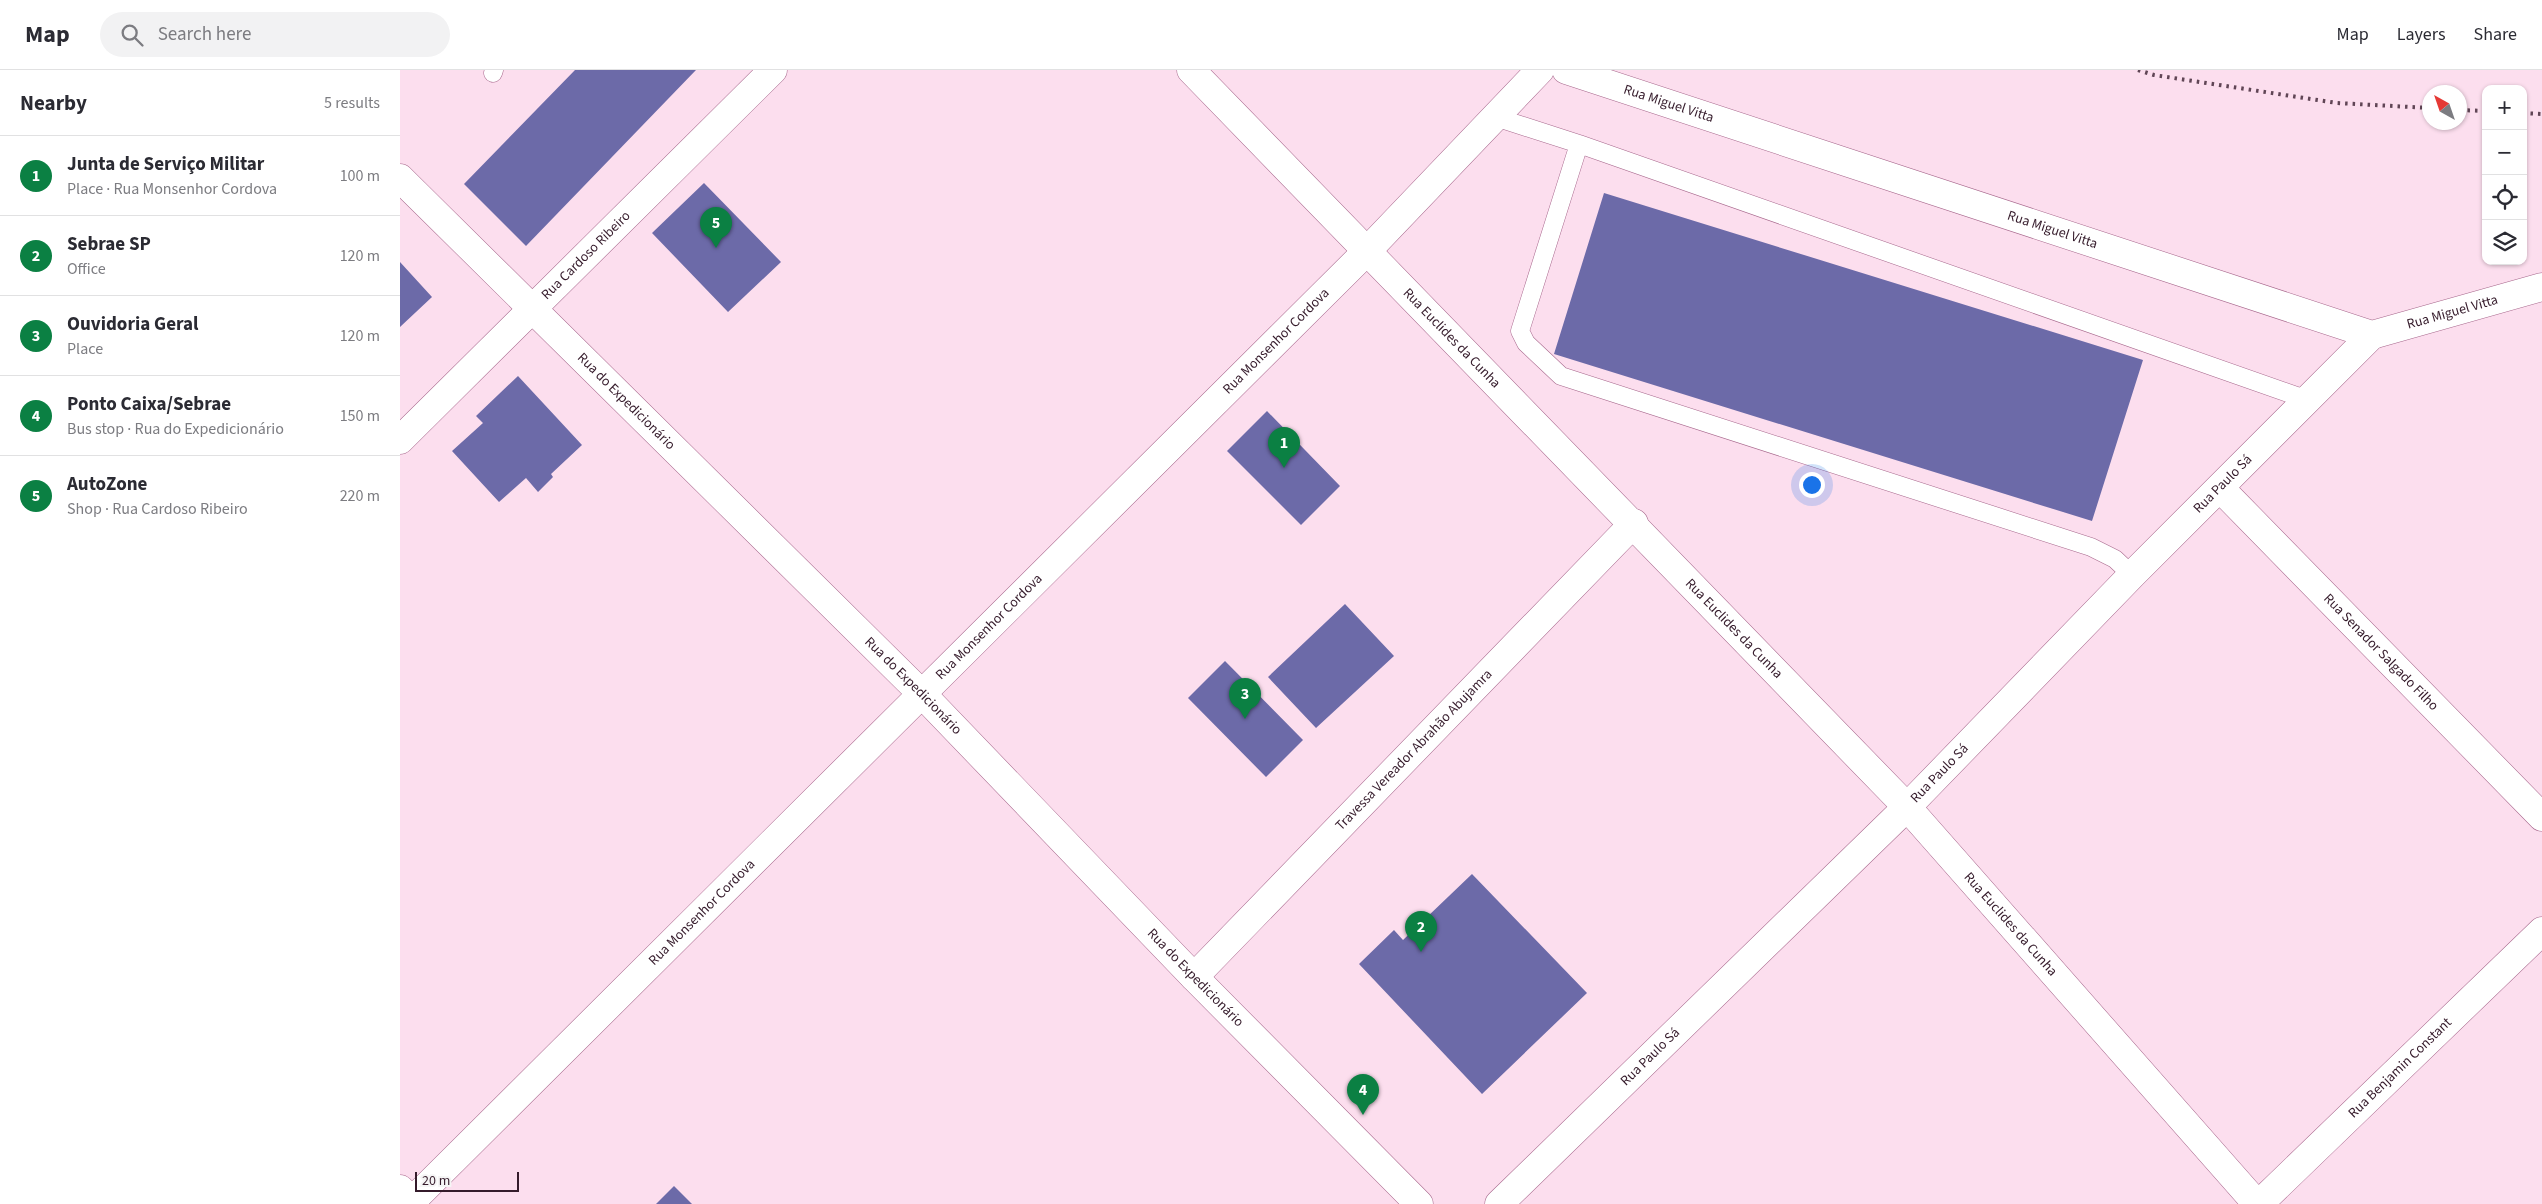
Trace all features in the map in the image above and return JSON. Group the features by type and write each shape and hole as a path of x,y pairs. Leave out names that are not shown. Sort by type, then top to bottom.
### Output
{"street":[{"name":"Rua Cardoso Ribeiro","path":"400,440 773,70"},
{"name":"Rua Euclides da Cunha","path":"1192,70 1634,523 1907,807 2258,1204"},
{"name":"Rua Monsenhor Cordova","path":"409,1198 922,694 1368,250 1540,70"},
{"name":"Rua Miguel Vitta","path":"1566,70 2372,335 2542,287"},
{"name":"Rua do Expedicionário","path":"400,178 922,694 1194,977 1419,1204"},
{"name":"Rua Paulo Sá","path":"1499,1204 1907,807 2132,575 2372,335"},
{"name":"Rua Senador Salgado Filho","path":"2220,488 2542,817"},
{"name":"Travessa Vereador Abrahão Abujamra","path":"1194,977 1634,523"},
{"name":"Rua Benjamin Constant","path":"2258,1204 2542,931"}],"lane":[{"path":"1495,117 1579,144 2308,400"},
{"path":"1579,144 1520,331 1526,343 1561,376 2091,547 2115,559 2132,575"}],"building":[{"path":"575,70 696,70 526,246 464,184"},
{"path":"704,183 781,262 728,312 652,233"},
{"path":"1604,193 2143,360 2092,521 1554,354"},
{"path":"400,262 432,297 400,327"},
{"path":"518,376 582,445 551,474 553,477 538,492 526,478 499,502 452,451 483,423 476,416"},
{"path":"1267,411 1340,486 1301,525 1227,451"},
{"path":"1345,604 1394,656 1316,728 1268,677"},
{"path":"1225,661 1303,740 1266,777 1188,698"},
{"path":"1472,874 1587,993 1482,1094 1359,964 1394,930 1403,940"},
{"path":"674,1186 692,1204 656,1204"}],"railway":[{"path":"2138,70 2154,75 2337,103 2422,108"},
{"path":"2467,110 2482,111"},
{"path":"2527,113 2542,114"}],"place":[{"name":"AutoZone","path":"716,248"},
{"name":"Junta de Serviço Militar","path":"1284,468"},
{"name":"Ouvidoria Geral","path":"1245,719"},
{"name":"Sebrae SP","path":"1421,952"},
{"name":"Ponto Caixa/Sebrae","path":"1363,1115"}]}
